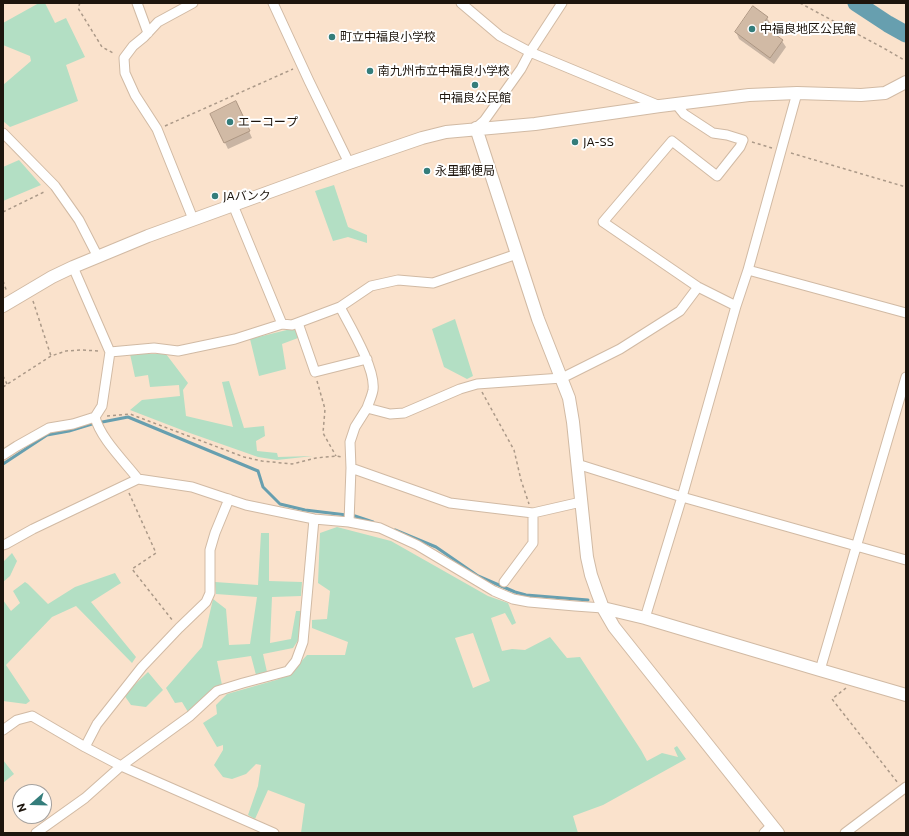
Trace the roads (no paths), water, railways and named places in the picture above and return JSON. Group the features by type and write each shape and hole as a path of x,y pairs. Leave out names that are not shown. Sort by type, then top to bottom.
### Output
{"street":[{"path":"137,3 148,33"},
{"path":"193,3 158,22 133,46 124,58 125,74 135,96 157,129 193,219"},
{"path":"274,3 349,163"},
{"path":"461,3 500,36 530,52 660,106"},
{"path":"476,128 484,121 521,69 530,52 562,3"},
{"path":"3,306 52,277 148,236 349,163 440,133 476,128 535,124 749,95 797,93 861,95 885,93 906,82"},
{"path":"645,618 682,497 736,306 748,270 797,93"},
{"path":"676,104 684,114 713,133 727,135 743,140 740,147 717,176 672,141 603,222 698,287 736,306"},
{"path":"476,128 538,319 569,398 574,422 581,502 589,563 591,575 603,608 614,627 771,830"},
{"path":"3,133 55,186 79,220 98,257"},
{"path":"233,206 282,324"},
{"path":"110,352 154,348 178,351 235,339 282,324 292,325 340,307 371,286 398,280 433,283 517,254"},
{"path":"73,267 110,352 102,406 96,421 103,436 138,479"},
{"path":"748,270 906,313"},
{"path":"367,408 390,414 404,413 460,389 477,384 562,378 620,349 680,311 698,287"},
{"path":"340,307 366,359 372,380 373,390 367,408 355,428 350,442 350,517"},
{"path":"298,323 314,372 366,359"},
{"path":"820,670 906,377"},
{"path":"3,455 49,428 96,421"},
{"path":"351,463 450,504 533,513 581,502"},
{"path":"577,464 682,497 906,560"},
{"path":"3,545 138,479 192,487 246,505 314,519 350,517 380,528 410,542 494,591 513,599 529,602 603,608 645,618 906,695"},
{"path":"85,747 97,724 142,668 179,628 206,602 210,593 210,550 215,533 229,499"},
{"path":"504,582 533,543 533,513"},
{"path":"36,833 85,798 122,766 190,716 217,691 288,671 296,661 303,642 314,519"},
{"path":"3,730 17,720 32,716 85,747 122,766 274,833"},
{"path":"845,833 905,788"}],"waterway":[{"path":"856,3 906,34"},
{"path":"3,464 47,435 128,417 258,471 263,487 280,504 305,510 355,516 373,522"},
{"path":"395,530 436,547 478,576 515,592 526,595 588,600"}],"place":[{"name":"中福良地区公民館","path":"752,29"},
{"name":"町立中福良小学校","path":"332,37"},
{"name":"南九州市立中福良小学校","path":"370,71"},
{"name":"中福良公民館","path":"475,85"},
{"name":"エーコープ","path":"230,122"},
{"name":"JA-SS","path":"575,142"},
{"name":"永里郵便局","path":"427,171"},
{"name":"JAバンク","path":"215,196"}]}
